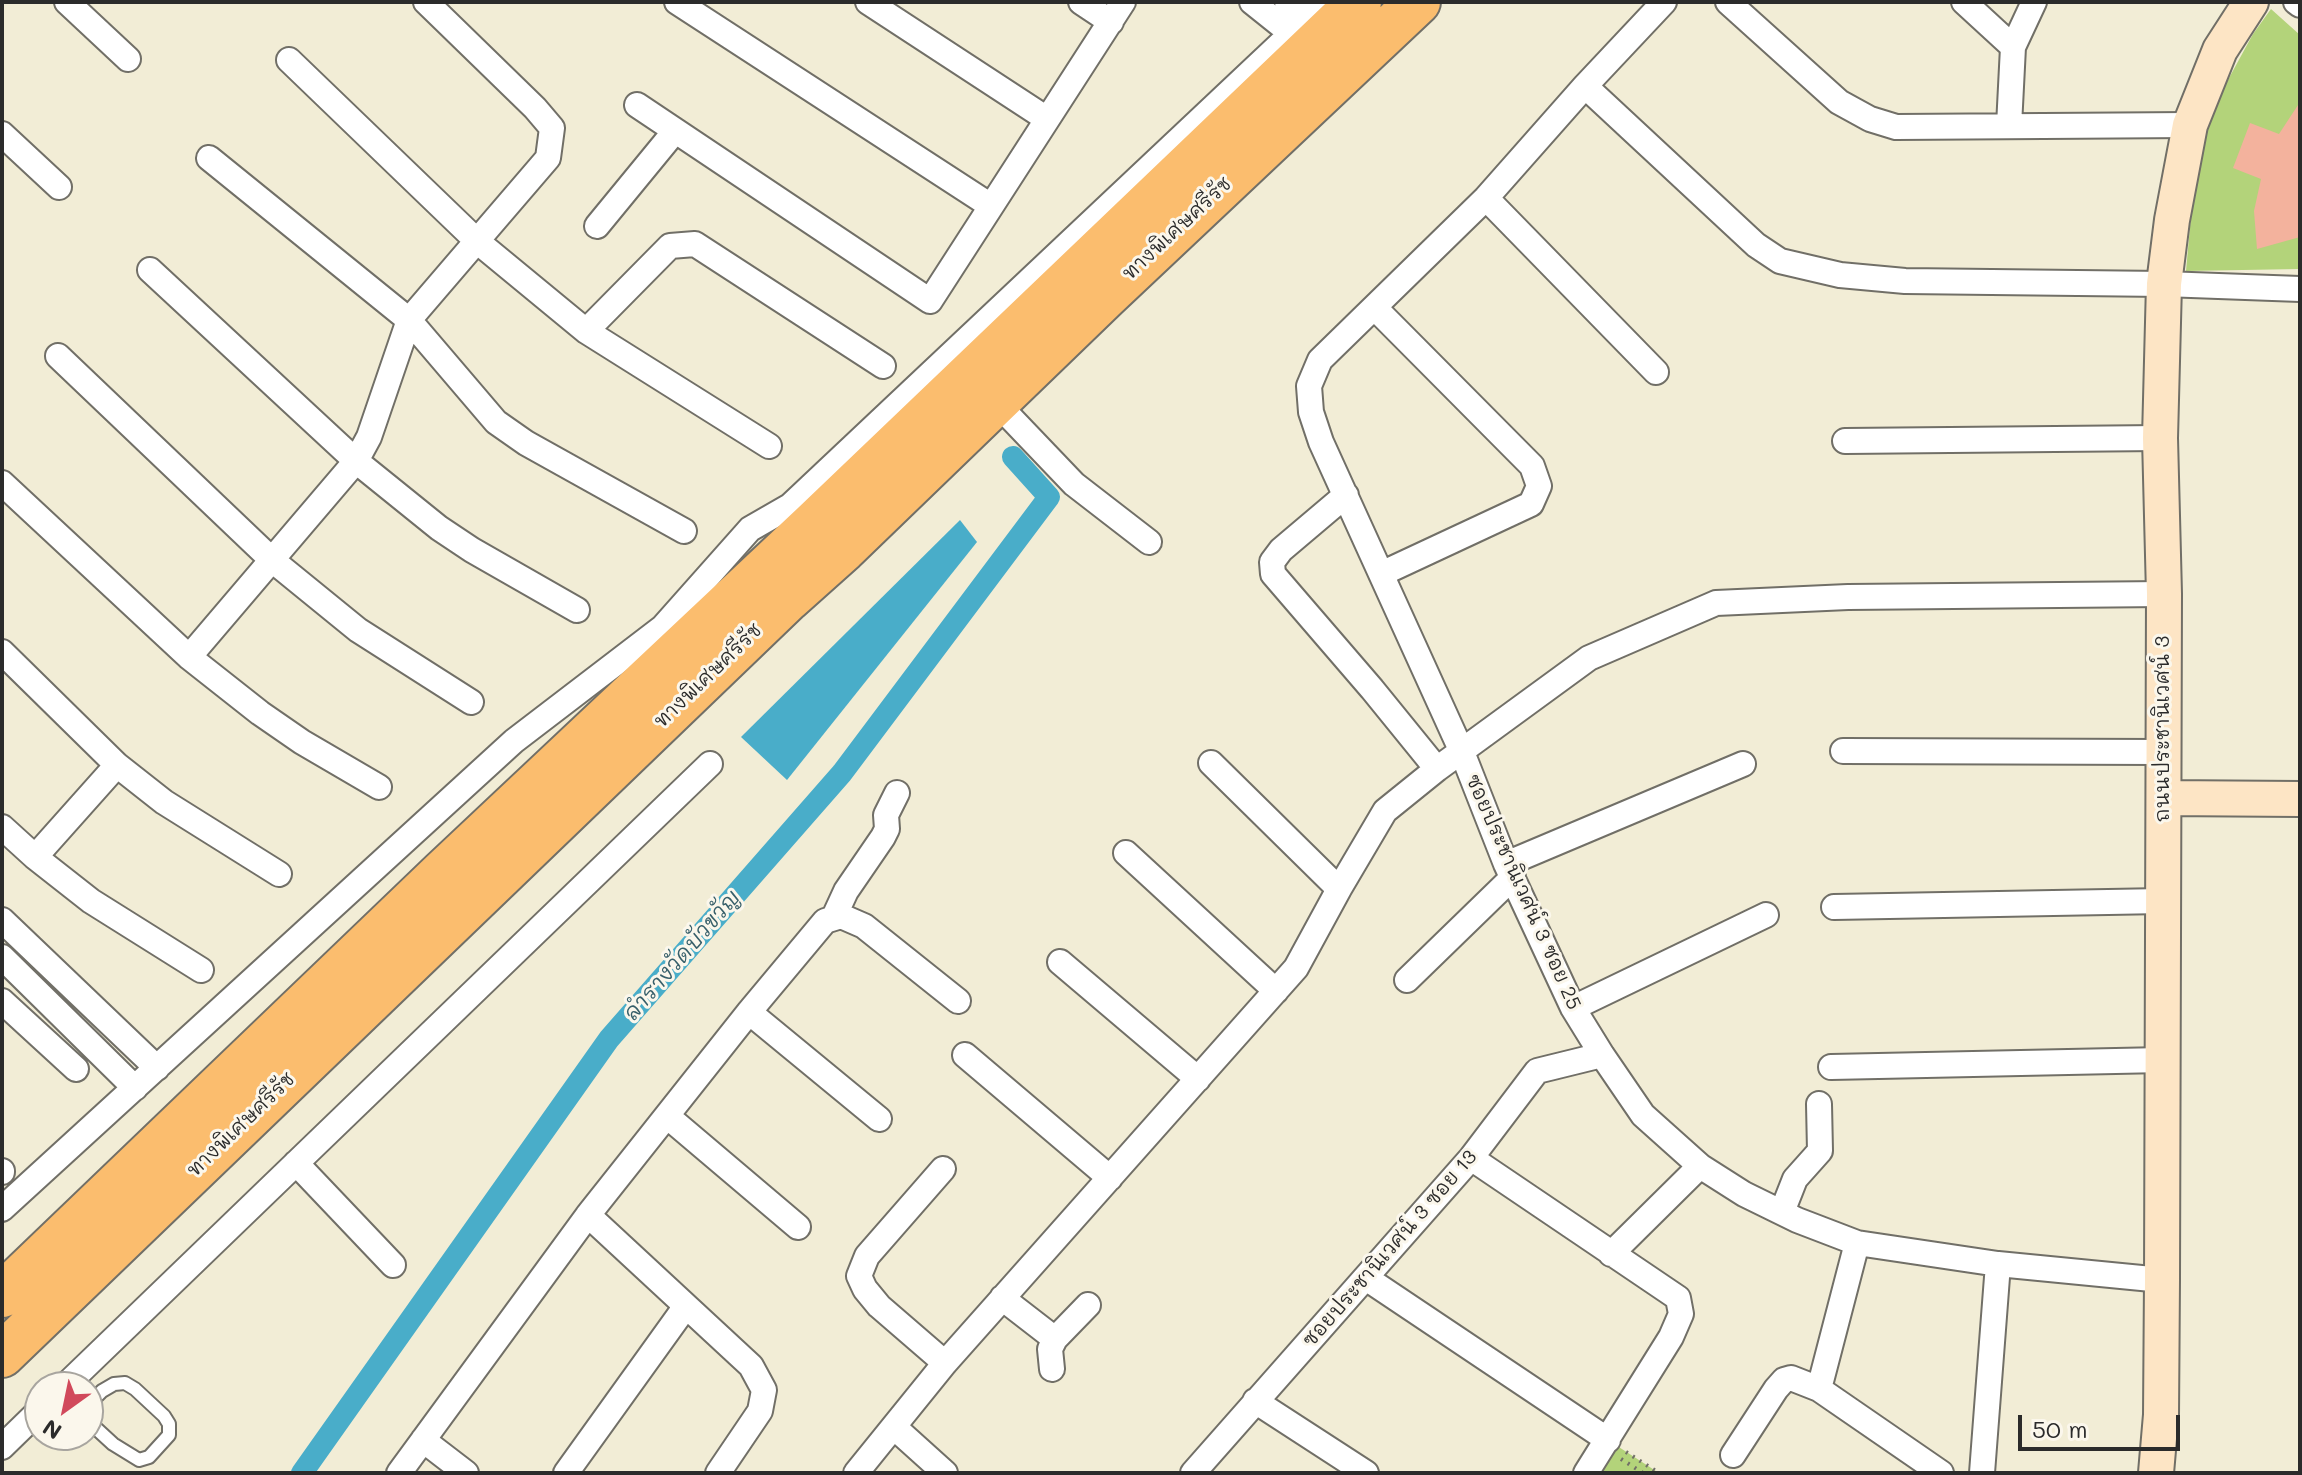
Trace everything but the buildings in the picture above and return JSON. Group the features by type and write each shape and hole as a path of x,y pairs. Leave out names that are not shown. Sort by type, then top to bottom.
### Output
{"highway":[{"name":"ทางพิเศษศรีรัช","path":"2,1295 1359,2"},
{"name":"ทางพิเศษศรีรัช","path":"2,1355 788,599 1418,2"}],"street":[{"path":"67,2 128,59"},
{"path":"189,657 356,461 369,437 409,320 548,158 552,128 426,2"},
{"path":"677,2 991,206"},
{"path":"868,2 1047,119"},
{"path":"637,105 930,301 1117,12 1081,2"},
{"path":"1252,2 1309,18"},
{"path":"1287,2 1309,18"},
{"path":"1381,574 1531,504 1539,486 1532,466 1375,308 1486,198 1664,2"},
{"path":"1728,2 1839,102 1870,119 1896,127 2190,125"},
{"path":"1964,2 2013,47"},
{"path":"2009,126 2013,47 2034,2"},
{"name":"ถนนประชานิเวศน์ 3","path":"2156,1473 2161,1415 2162,1280 2164,594 2160,438 2164,284 2172,220 2190,125 2220,50 2251,2"},
{"path":"2,1209 514,741 663,627 750,529 790,506 1309,18"},
{"path":"289,60 478,242 586,331 769,446"},
{"path":"1585,86 1756,245 1780,261 1840,275 1905,281 2300,289"},
{"path":"597,226 675,131"},
{"path":"2,134 59,187"},
{"path":"209,158 409,320 496,422 526,443 684,531"},
{"path":"1486,198 1656,372"},
{"path":"586,331 670,246 695,244 883,366"},
{"path":"150,270 356,461 439,528 577,610"},
{"name":"ซอยประชานิเวศน์ 3 ซอย 25","path":"1375,308 1320,360 1309,386 1311,412 1321,442 1462,752 1510,870 1573,1008 1643,1115 1700,1166 1744,1194 1857,1243 1998,1264 2162,1280"},
{"path":"58,356 272,560 358,630 471,702"},
{"path":"1009,416 1074,484 1149,542"},
{"path":"1845,441 2160,438"},
{"path":"2,483 189,657 302,742 379,787"},
{"path":"1346,495 1281,550 1272,562 1273,574 1437,769"},
{"path":"856,1473 945,1363 1276,991 1307,951 1385,811 1589,658 1716,603 1848,597 2164,594"},
{"path":"2,652 117,765 164,802 279,874"},
{"path":"1843,751 2162,752"},
{"path":"1211,763 1339,889"},
{"path":"81,1371 710,764"},
{"path":"1407,980 1510,870 1743,764"},
{"path":"35,857 117,765"},
{"path":"834,917 846,891 883,837 887,829 887,811 897,793"},
{"path":"2164,798 2300,799"},
{"path":"2,827 91,901 201,970"},
{"path":"1126,853 1276,991"},
{"path":"1834,907 2163,901"},
{"path":"1573,1008 1766,915"},
{"path":"399,1473 588,1215 825,921 841,916 864,926 958,1001"},
{"path":"2,920 157,1068"},
{"path":"2,957 135,1088"},
{"path":"1060,962 1198,1079"},
{"path":"2,1001 76,1069"},
{"path":"749,1012 879,1119"},
{"path":"965,1055 1110,1178"},
{"name":"ซอยประชานิเวศน์ 3 ซอย 13","path":"1193,1473 1471,1158 1537,1071 1602,1055"},
{"path":"1831,1067 2163,1060"},
{"path":"1782,1212 1797,1176 1820,1151 1819,1104"},
{"path":"667,1116 798,1227"},
{"path":"1471,1158 1678,1298 1681,1314 1671,1337 1586,1473"},
{"path":"296,1163 393,1265"},
{"path":"1611,1254 1700,1166"},
{"path":"943,1169 867,1256 859,1276 879,1306 945,1363"},
{"path":"588,1215 751,1366 764,1390 760,1411 718,1473"},
{"path":"1819,1389 1857,1243"},
{"path":"1982,1473 1998,1264"},
{"path":"1366,1278 1608,1440"},
{"path":"1002,1298 1055,1339"},
{"path":"1052,1369 1050,1349 1055,1339 1088,1305"},
{"path":"566,1473 686,1306"},
{"path":"1733,1455 1784,1380 1791,1378 1819,1389 1941,1473"},
{"path":"1255,1401 1366,1473"},
{"path":"2,1447 24,1426"},
{"path":"894,1427 945,1473"},
{"path":"423,1440 466,1473"}],"lane":[{"path":"104,1390 114,1384 125,1383 164,1416 169,1424 169,1435 149,1457 139,1460 104,1436"}],"path":[{"path":"1608,1440 1659,1473"}],"green space":[{"path":"2271,9 2300,35 2300,269 2186,271 2193,194 2205,122 2253,34"},
{"path":"1608,1440 1659,1473 1586,1473"}],"water":[{"path":"960,520 977,542 787,780 741,737"}],"waterway":[{"name":"ลำรางวัดบัวขวัญ","path":"302,1473 609,1039 842,773 1049,497 1013,457"}]}
